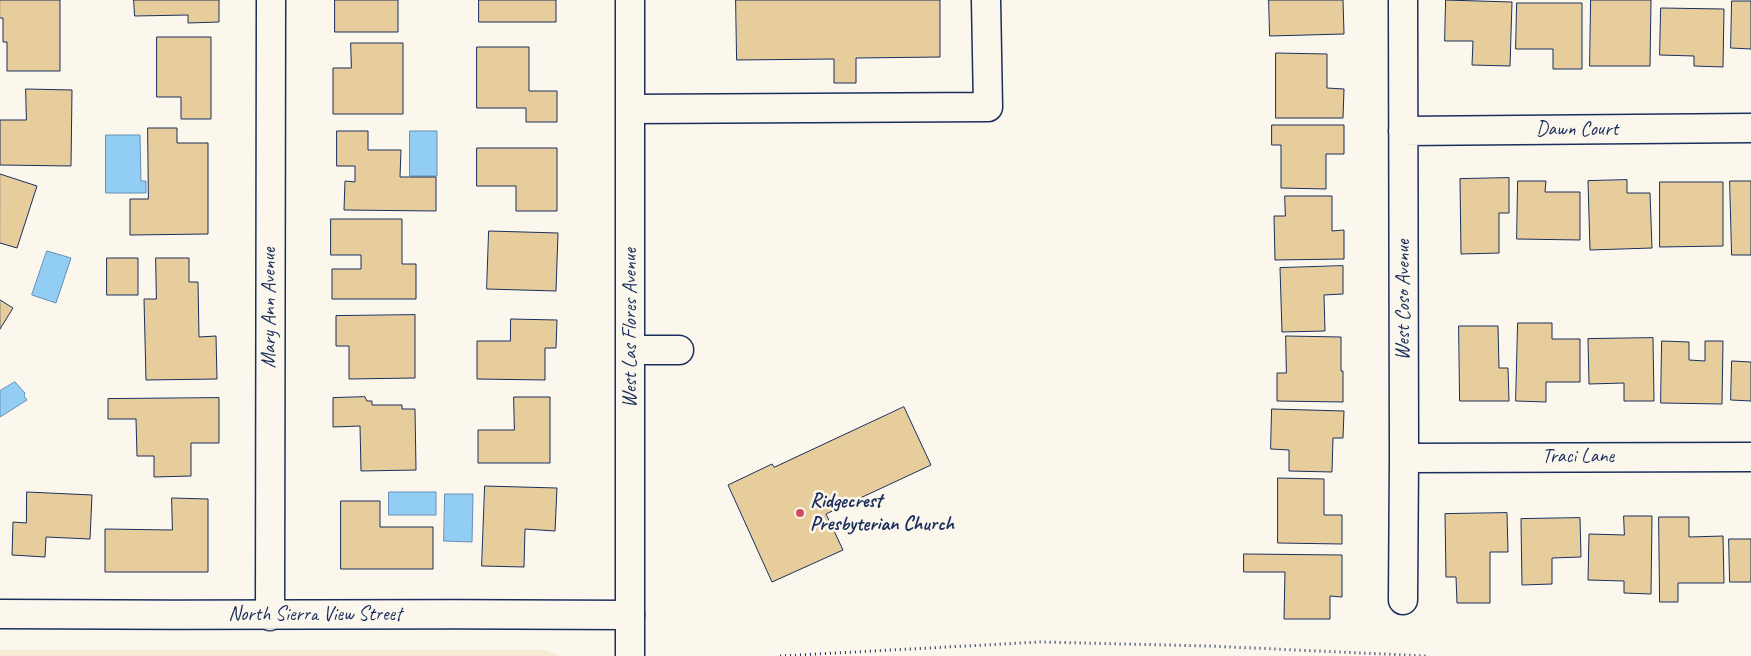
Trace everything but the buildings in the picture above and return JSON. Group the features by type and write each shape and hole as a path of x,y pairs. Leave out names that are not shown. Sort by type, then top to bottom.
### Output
{"street":[{"name":"Mary Ann Avenue","path":"270,616 271,0"},
{"name":"West Las Flores Avenue","path":"630,0 630,656"},
{"path":"631,109 988,107 986,0"},
{"name":"West Coso Avenue","path":"1403,0 1403,600"},
{"name":"Dawn Court","path":"1403,131 1751,128"},
{"path":"631,350 678,350"},
{"name":"Traci Lane","path":"1404,458 1751,457"},
{"name":"North Sierra View Street","path":"0,614 270,616 492,613 630,615"}],"path":[{"path":"780,656 1040,642 1209,646 1427,656"}],"shaded area":[{"path":"0,650 545,650 561,656 0,656"}],"water":[{"path":"410,131 437,131 437,176 410,176"},
{"path":"106,135 140,135 141,181 146,181 146,193 106,193"},
{"path":"47,251 71,258 56,303 32,295"},
{"path":"15,382 25,393 24,396 27,400 0,417 0,391"},
{"path":"389,492 436,492 436,515 389,515"},
{"path":"445,494 473,494 472,542 444,541"}],"place":[{"name":"Ridgecrest Presbyterian Church","path":"800,513"}]}
